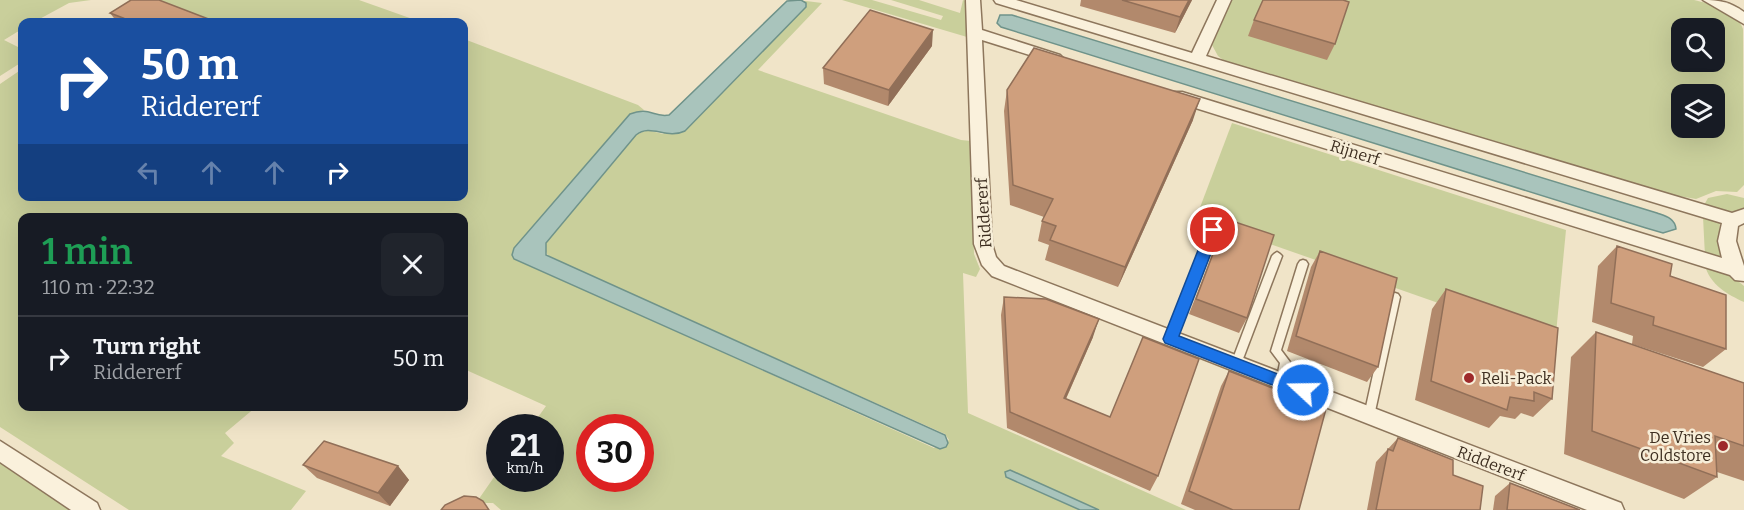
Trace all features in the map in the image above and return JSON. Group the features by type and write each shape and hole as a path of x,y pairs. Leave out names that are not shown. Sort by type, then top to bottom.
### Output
{"street":[{"name":"Riddererf","path":"973,0 983,244 988,260 998,271 1613,510"},
{"path":"1001,0 1738,218"},
{"path":"1197,59 1224,0"},
{"path":"1710,0 1730,9 1744,19"},
{"path":"974,33 1065,62"},
{"name":"Rijnerf","path":"1156,90 1740,274"},
{"path":"1738,218 1727,228 1729,257 1740,274"},
{"path":"0,450 89,510"}],"lane":[{"path":"1171,339 1213,230"},
{"path":"1236,364 1277,256"},
{"path":"1281,382 1285,362 1276,351 1303,264"},
{"path":"1369,416 1395,297"}],"green space":[{"path":"0,0 91,0 69,3 41,18 18,18 18,31 4,40 18,47 18,65 0,76"},
{"path":"138,0 359,0 410,18 186,18"},
{"path":"801,0 822,3 758,70 961,140 971,141 974,254 980,269 976,277 963,273 968,413 1186,510 1099,510 1009,470 1006,477 1080,510 501,510 493,503 476,503 486,489 486,492 564,492 564,414 540,414 546,406 468,371 468,213 18,213 18,411 251,411 225,433 234,443 221,456 306,491 291,510 129,510 0,427 0,84 18,72 18,201 468,201 468,41 638,105 644,110 630,114 514,248 512,255 514,258 934,448 949,440 945,434 548,255 546,243 636,135 647,130 663,134"},
{"path":"842,0 872,0 941,20 943,16 891,0 919,0 960,13 963,0 966,1 967,37"},
{"path":"1232,0 1694,0 1729,13 1735,17 1743,29 1744,185 1737,192 1716,191 1696,199 1655,192 1227,63 1218,56 1212,45"},
{"path":"1232,123 1566,230 1555,344 1196,218"},
{"path":"1727,194 1744,198 1744,210 1727,212 1703,207 1708,198"},
{"path":"1703,217 1720,222 1719,242 1722,261 1705,256"},
{"path":"1705,265 1726,273 1744,286 1744,302 1715,283"},
{"path":"0,463 61,504 70,510 0,510"}],"water":[{"path":"801,0 806,3 806,7 685,131 671,134 647,131 636,135 546,243 546,255 945,435 948,443 946,447 940,449 514,259 512,255 514,248 630,114 642,111 669,115 787,1"},
{"path":"1000,15 1012,15 1657,213 1672,220 1676,229 1663,233 1646,228 1001,27 997,23"},
{"path":"1010,470 1099,510 1080,510 1006,477 1005,472"}],"building":[{"path":"131,0 159,0 206,18 123,18 110,13"},
{"path":"1122,0 1189,0 1180,17"},
{"path":"1263,0 1343,0 1349,2 1335,44 1254,20"},
{"path":"870,10 933,30 889,90 823,68"},
{"path":"1034,48 1200,99 1125,267 1050,240 1056,226 1042,221 1053,199 1013,185 1007,90"},
{"path":"1226,219 1274,235 1247,318 1196,299"},
{"path":"1617,246 1672,264 1670,276 1726,295 1726,349 1653,325 1654,317 1611,303"},
{"path":"1320,251 1397,278 1378,367 1296,336"},
{"path":"1446,289 1558,328 1552,399 1534,392 1534,401 1510,397 1507,410 1431,381"},
{"path":"1004,297 1046,299 1099,319 1064,398 1110,417 1143,337 1199,359 1158,476 1010,412"},
{"path":"1596,332 1744,383 1744,446 1715,436 1717,477 1592,431"},
{"path":"1229,371 1326,409 1299,510 1233,510 1189,491"},
{"path":"1398,438 1453,460 1453,475 1483,486 1480,510 1376,510 1388,449 1393,451"},
{"path":"324,441 398,466 378,493 303,465"},
{"path":"1510,483 1580,510 1507,510"},
{"path":"464,496 476,497 483,501 489,510 441,510 445,505"}],"place":[{"name":"Reli-Pack","path":"1469,378"},
{"name":"De Vries Coldstore","path":"1723,446"}],"route":[{"path":"1213,230 1171,339 1303,390"}]}
